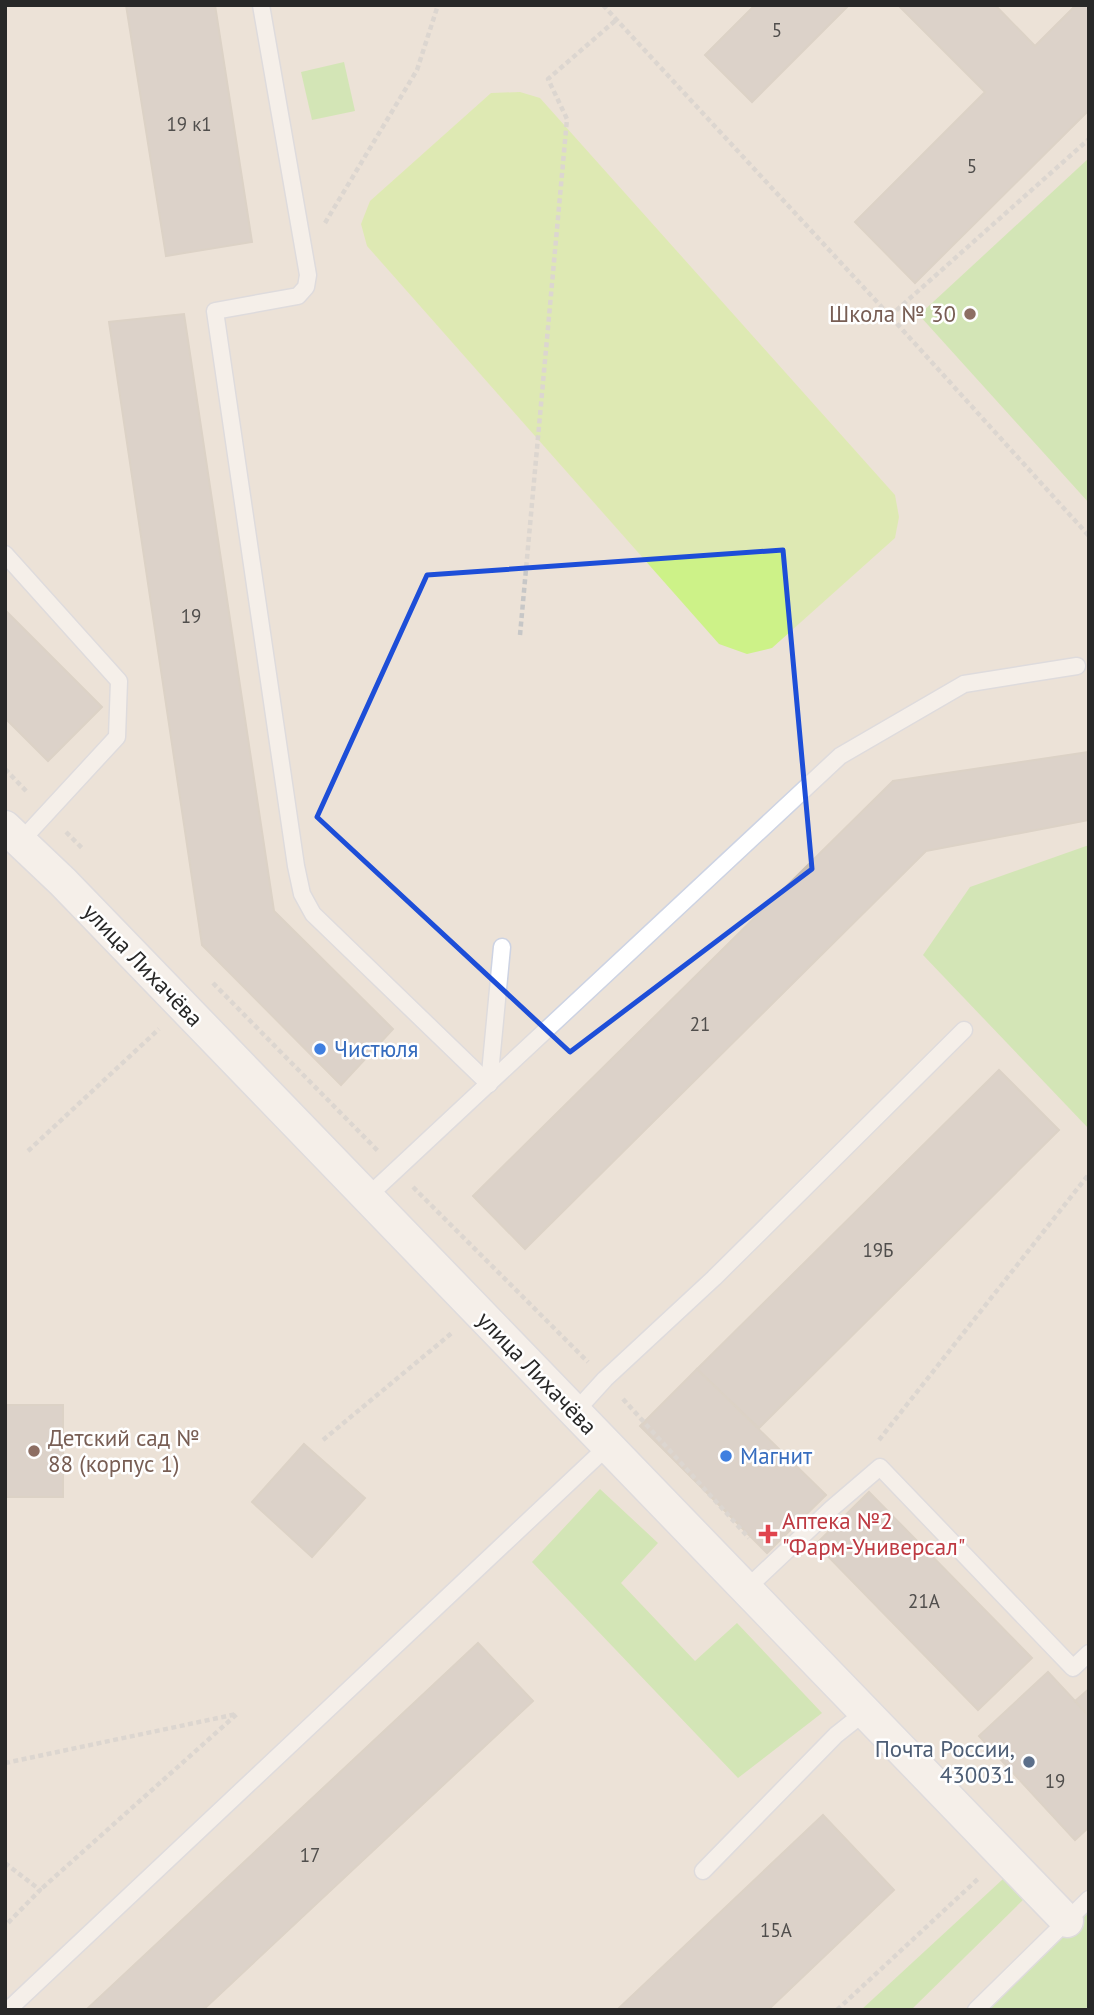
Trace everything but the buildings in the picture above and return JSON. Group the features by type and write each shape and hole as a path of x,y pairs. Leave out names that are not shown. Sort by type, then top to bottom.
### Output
{"street":[{"name":"улица Лихачёва","path":"13,835 63,883 1004,1856 1078,1910"}],"lane":[{"path":"261,5 308,275 306,287 298,296 215,311 300,885 313,914 489,1084"},
{"path":"5,554 119,681 117,737 13,835"},
{"path":"367,1198 840,756 964,684 1077,666"},
{"path":"489,1084 502,947"},
{"path":"575,1412 605,1379 714,1278 964,1030"},
{"path":"8,2010 608,1446"},
{"path":"746,1589 880,1467 1073,1668 1089,1653"},
{"path":"703,1871 836,1735 865,1712"},
{"path":"976,2010 1078,1910"}],"path":[{"path":"305,257 417,70 438,5"},
{"path":"603,5 1089,536"},
{"path":"520,635 567,119 548,79 616,20"},
{"path":"890,316 1089,139"},
{"path":"28,1151 183,1007"},
{"path":"880,1467 871,1450 1089,1174"},
{"path":"323,1440 478,1311"},
{"path":"5,1763 237,1714 40,1890 5,1926"},
{"path":"837,2010 1004,1856"},
{"path":"5,1863 40,1890"}],"highlighted area":[{"path":"783,550 812,869 570,1052 317,817 427,575"}],"green space":[{"path":"344,62 355,111 312,120 301,72"},
{"path":"520,92 540,98 895,495 899,517 895,538 772,648 747,654 719,644 367,246 361,224 370,201 491,93"},
{"path":"1089,158 1089,503 919,315"},
{"path":"1089,845 1089,1129 923,955 970,887"},
{"path":"600,1489 658,1543 621,1583 695,1661 737,1623 822,1713 738,1778 532,1562"},
{"path":"1003,1879 1024,1899 911,2010 861,2010"},
{"path":"1089,1907 1089,2010 983,2010"}],"place":[{"name":"Школа № 30","path":"970,314"},
{"name":"Чистюля","path":"320,1049"},
{"name":"Детский сад № 88 (корпус 1)","path":"34,1451"},
{"name":"Магнит","path":"726,1456"},
{"name":"Аптека №2 \"Фарм-Универсал\"","path":"768,1534"},
{"name":"Почта России, 430031","path":"1029,1762"}]}
